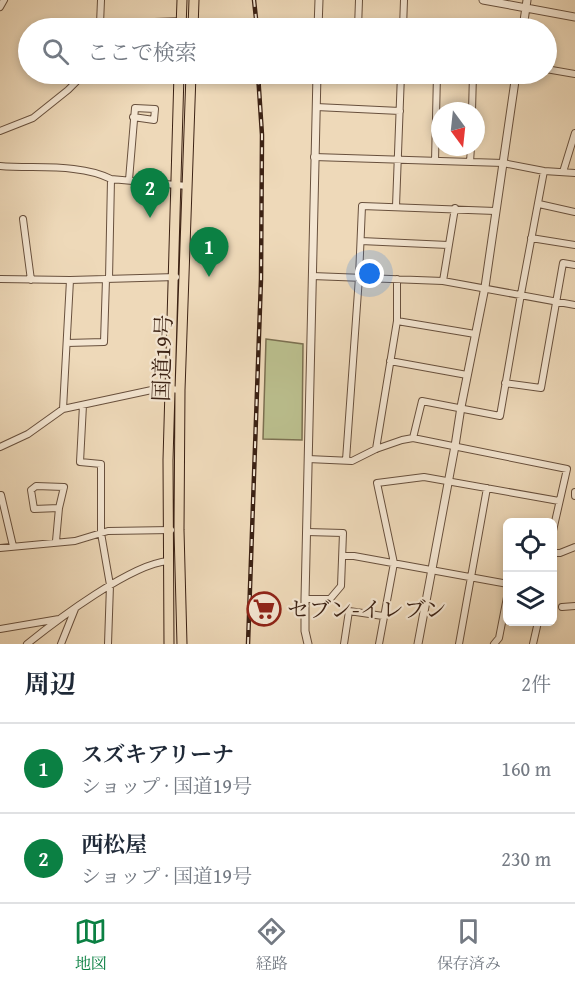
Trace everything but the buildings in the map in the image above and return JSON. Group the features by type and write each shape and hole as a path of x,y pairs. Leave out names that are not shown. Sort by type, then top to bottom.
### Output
{"highway":[{"path":"182,0 182,18"},
{"path":"193,18 194,0"},
{"name":"国道19号","path":"169,644 167,530 169,389 179,84"},
{"name":"国道19号","path":"182,644 178,530 180,390 191,84"}],"street":[{"path":"0,7 4,0"},
{"path":"100,18 101,0"},
{"path":"318,18 319,0"},
{"path":"358,18 359,0"},
{"path":"403,18 404,0"},
{"path":"483,0 526,4 575,17"},
{"path":"557,71 575,74"},
{"path":"0,131 33,118 74,84"},
{"path":"308,644 305,599 317,84"},
{"path":"396,206 401,84"},
{"path":"435,160 437,84"},
{"path":"472,102 473,84"},
{"path":"418,644 455,447 460,407 485,287 515,84"},
{"path":"316,107 400,111"},
{"path":"129,180 134,117"},
{"path":"563,172 575,133"},
{"path":"470,156 470,162"},
{"path":"314,157 503,163 544,171 575,173"},
{"path":"0,165 48,166 102,175 111,179 187,186"},
{"path":"413,438 422,401 500,416 520,294 544,171"},
{"path":"67,343 104,342 111,179"},
{"path":"539,204 575,212"},
{"path":"346,460 362,206 495,211"},
{"path":"443,281 454,208"},
{"path":"23,219 31,280"},
{"path":"531,238 575,245"},
{"path":"361,242 448,245"},
{"path":"506,383 541,388 563,262 575,265"},
{"path":"312,276 443,281 575,304"},
{"path":"0,279 184,277"},
{"path":"376,449 397,321 397,279"},
{"path":"63,409 70,280"},
{"path":"397,321 476,334"},
{"path":"390,362 467,375"},
{"path":"0,447 28,434 63,409 160,388 180,390"},
{"path":"83,405 80,462 101,464 101,532 110,585 108,644"},
{"path":"308,459 352,461 376,449 413,438 567,469 556,518"},
{"path":"379,644 394,563 377,483 424,477 559,501"},
{"path":"56,541 59,508 64,487 36,486 31,490 34,509 59,508"},
{"path":"459,644 487,488"},
{"path":"1,495 14,546"},
{"path":"0,548 75,541 101,532 178,530"},
{"path":"305,599 330,599 342,586 343,556 343,532 307,532"},
{"path":"557,553 575,547"},
{"path":"343,556 354,556 503,583"},
{"path":"27,644 110,585 157,562 168,561"},
{"path":"562,607 575,606"},
{"path":"61,644 75,609"},
{"path":"344,644 349,611 383,616"},
{"path":"494,644 499,638 503,615"},
{"path":"0,629 60,619"},
{"path":"534,644 537,626"}],"green space":[{"path":"266,339 303,344 302,440 263,439"}],"railway":[{"path":"254,0 256,18"},
{"path":"248,644 261,279 262,135 259,84"}],"place":[{"name":"西松屋","path":"150,218"},
{"name":"スズキアリーナ","path":"209,277"},
{"name":"セブン-イレブン","path":"264,609"}]}
